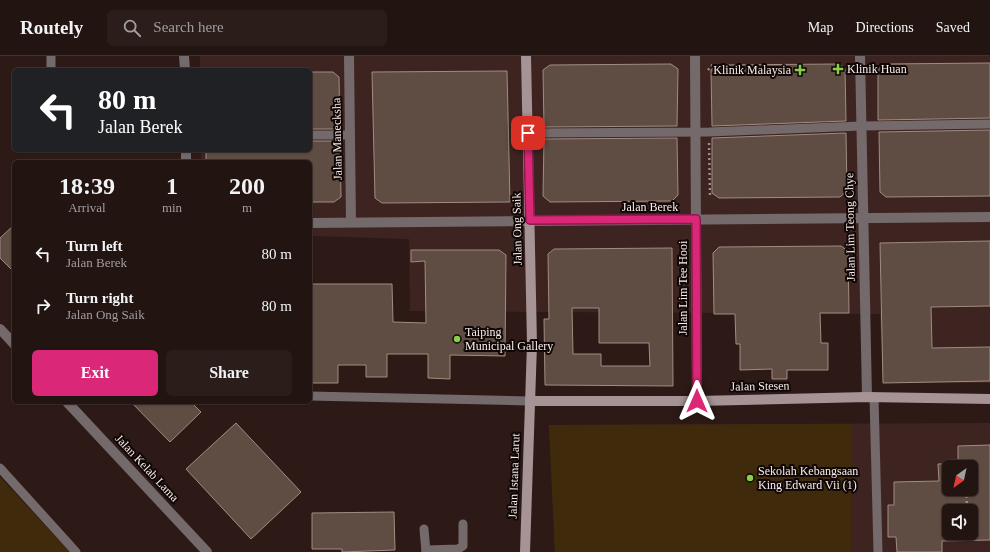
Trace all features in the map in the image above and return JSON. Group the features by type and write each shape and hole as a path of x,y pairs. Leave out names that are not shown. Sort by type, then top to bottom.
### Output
{"main road":[{"name":"Jalan Ong Saik","path":"526,56 532,344 530,401"},
{"name":"Jalan Stesen","path":"530,401 697,401 870,397 990,400"},
{"name":"Jalan Istana Larut","path":"525,552 530,401"}],"street":[{"path":"184,56 185,68"},
{"name":"Jalan Manecksha","path":"349,56 351,222"},
{"name":"Jalan Lim Tee Hooi","path":"695,56 697,401"},
{"name":"Jalan Lim Teong Chye","path":"860,56 863,218 870,397"},
{"name":"Jalan Berek","path":"312,223 990,217"},
{"path":"0,329 12,342"},
{"name":"Jalan Kelab Lama","path":"70,404 206,552"}],"lane":[{"path":"51,56 51,68"},
{"path":"528,133 696,132 861,126 990,124"},
{"path":"312,135 350,135"},
{"path":"312,396 530,401"},
{"path":"870,397 878,552"},
{"path":"0,468 76,552"},
{"path":"424,529 426,551 458,549 463,546 463,524"}],"path":[{"path":"708,69 714,62"}],"shaded area":[{"path":"200,56 990,56 990,383 883,383 880,314 410,311 409,239 312,236 312,160 201,160 201,152 312,152 312,68 200,68"},
{"name":"Sekolah Kebangsaan King Edward Vii (1)","path":"990,423 990,552 555,552 549,425"},
{"name":"Sekolah Kebangsaan King Edward Vii (1)","path":"852,424 851,552 555,552 549,425"},
{"path":"0,477 70,552 0,552"}],"building":[{"path":"990,63 990,118 878,120 878,69 884,64"},
{"path":"671,64 678,69 677,126 544,127 543,70 550,65"},
{"path":"839,64 845,69 846,121 712,126 711,70 717,65"},
{"path":"507,71 510,202 382,203 375,198 372,72"},
{"path":"312,72 333,72 339,77 340,129 312,129"},
{"path":"990,130 990,196 886,197 880,192 879,132"},
{"path":"846,133 847,191 840,197 719,198 712,193 712,138"},
{"path":"677,138 678,195 672,201 550,202 543,196 544,139"},
{"path":"312,141 340,141 341,197 334,202 312,202 312,160 206,160 206,152 312,152"},
{"path":"12,227 12,270 0,258 0,238"},
{"path":"990,241 990,306 931,307 932,348 990,347 990,381 883,383 880,243"},
{"path":"841,246 848,251 849,313 820,313 821,343 828,343 828,370 787,370 787,379 772,379 772,369 740,370 740,344 736,344 735,314 714,314 713,253 719,247"},
{"path":"672,248 673,386 545,385 544,319 549,319 548,254 554,249","holes":["572,308 599,308 599,343 649,343 650,366 601,366 601,354 573,354"]},
{"path":"411,250 499,250 506,255 505,356 450,355 450,379 428,378 428,354 387,354 387,377 366,377 366,365 338,365 338,383 312,383 312,284 392,284 393,322 426,323 425,261 411,262"},
{"path":"133,404 193,404 201,412 170,442"},
{"path":"236,423 301,492 251,539 186,469"},
{"path":"990,445 990,540 942,541 942,552 897,552 896,537 888,537 888,505 894,505 894,482 939,481 938,464 942,464 942,496 978,496 978,460 958,460 958,446"},
{"path":"394,512 395,550 342,552 342,549 312,549 312,513"}],"place":[{"name":"Klinik Huan","path":"838,69"},
{"name":"Klinik Malaysia","path":"800,70"},
{"name":"Taiping Municipal Gallery","path":"457,339"},
{"name":"Sekolah Kebangsaan King Edward Vii (1)","path":"750,478"}],"route":[{"path":"528,133 530,220 696,219 697,401"}]}
